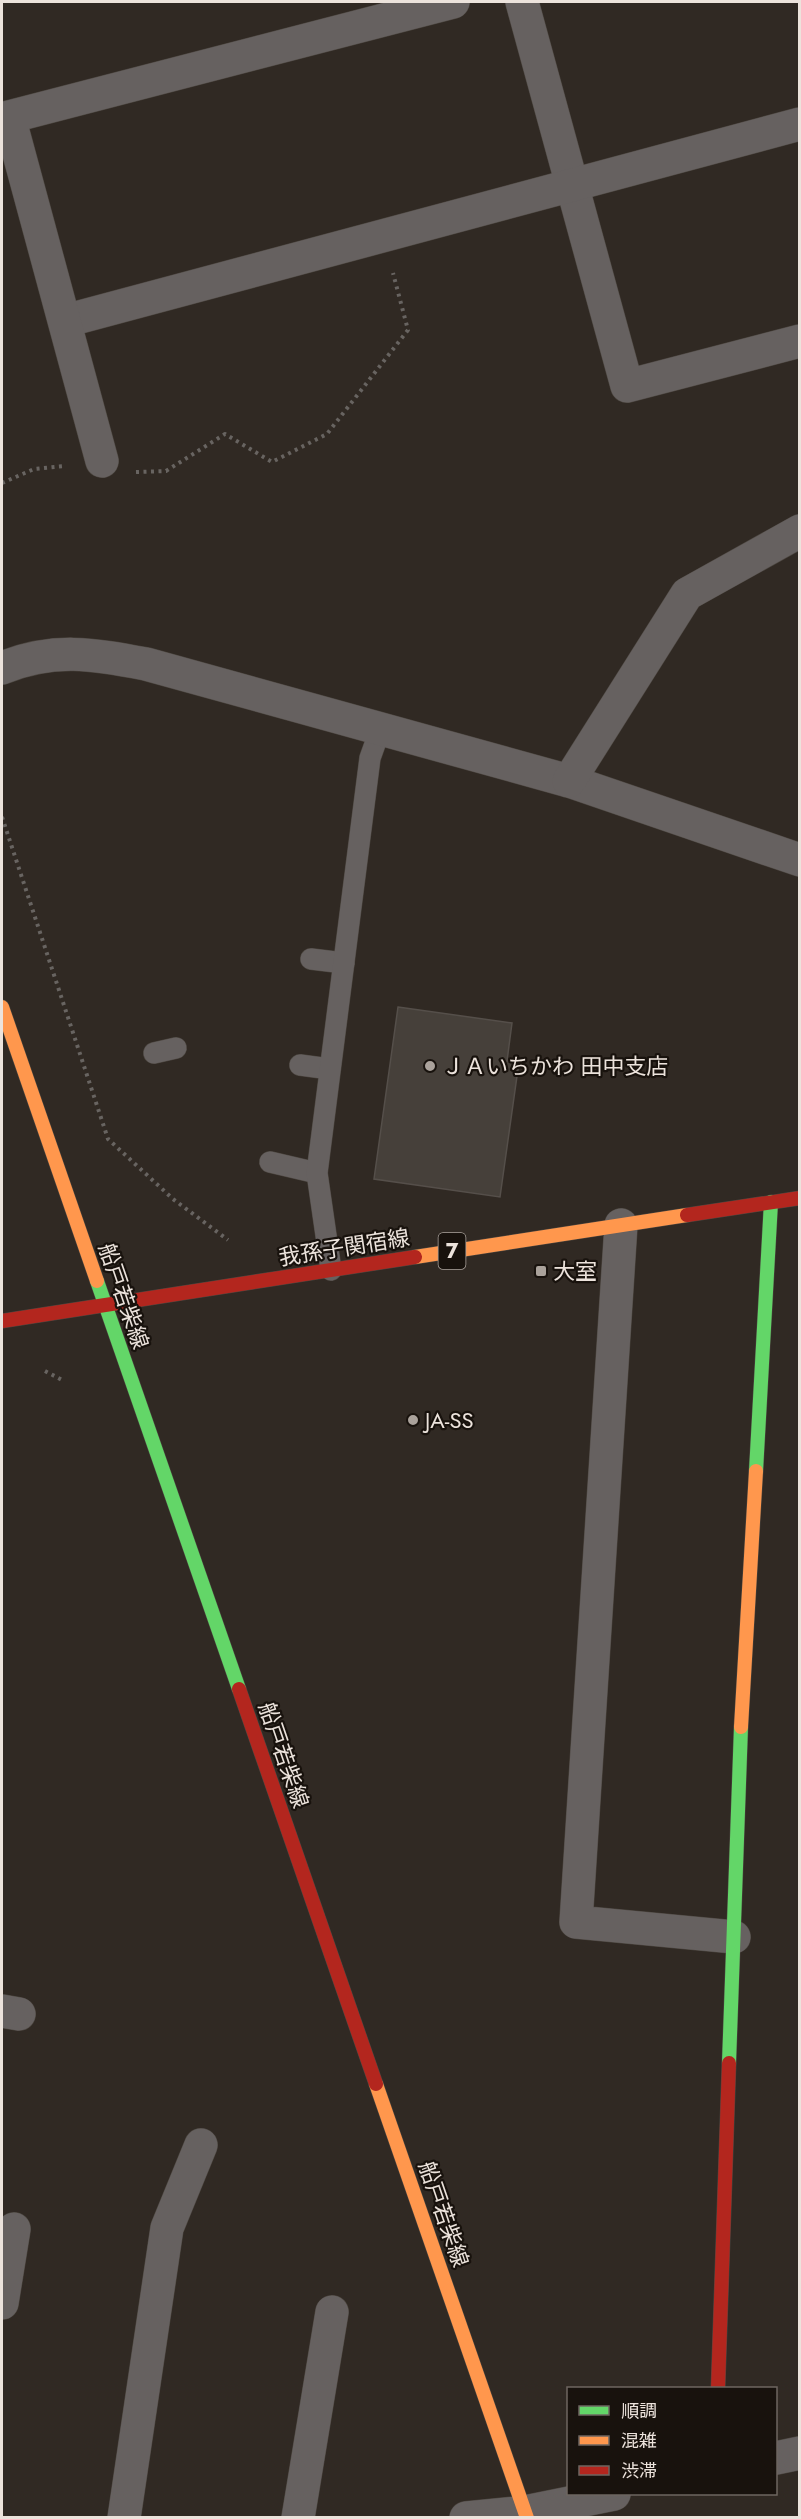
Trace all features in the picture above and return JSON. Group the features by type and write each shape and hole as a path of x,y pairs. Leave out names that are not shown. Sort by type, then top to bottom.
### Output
{"street":[{"path":"102,461 9,117 453,2"},
{"path":"522,2 627,386 800,341"},
{"path":"65,321 800,124"},
{"path":"569,781 687,594 800,531"},
{"path":"2,668 20,661 59,653 94,654 146,664 569,781 800,860"},
{"name":"船戸若柴線","path":"2,1007 526,2515"},
{"name":"我孫子関宿線","path":"2,1321 800,1198"},
{"path":"718,2387 742,1707 771,1202"},
{"path":"621,1225 576,1922 734,1937"},
{"path":"124,2517 167,2228 201,2145"},
{"path":"2,2303 14,2229"},
{"path":"298,2517 332,2312"},
{"path":"777,2458 800,2452"},
{"path":"466,2517 526,2515 606,2495"}],"lane":[{"path":"331,1270 316,1173 370,758 380,730"},
{"path":"311,958 344,963"},
{"path":"154,1053 177,1048"},
{"path":"300,1065 330,1069"},
{"path":"270,1162 316,1173"}],"path":[{"path":"3,483 34,469 102,461 141,473 166,471 225,434 272,462 327,434 408,330 384,236"},
{"path":"2,817 108,1139 173,1200 228,1240"},
{"path":"45,1371 64,1381"}],"building":[{"name":"ＪＡいちかわ 田中支店","path":"398,1007 512,1023 507,1061 519,1062 500,1197 374,1179"}],"traffic: fast":[{"path":"756,1471 771,1202"},
{"path":"97,1281 239,1689"},
{"path":"729,2063 741,1727"}],"traffic: slow":[{"path":"2,1007 97,1281"},
{"path":"415,1257 687,1215"},
{"path":"741,1727 756,1471"},
{"path":"376,2084 527,2518"}],"traffic: jam":[{"path":"687,1215 800,1198"},
{"path":"2,1321 415,1257"},
{"path":"239,1689 376,2084"},
{"path":"718,2387 729,2063"}],"place":[{"name":"ＪＡいちかわ 田中支店","path":"430,1066"},
{"name":"大室","path":"541,1271"},
{"name":"JA-SS","path":"413,1420"}]}
